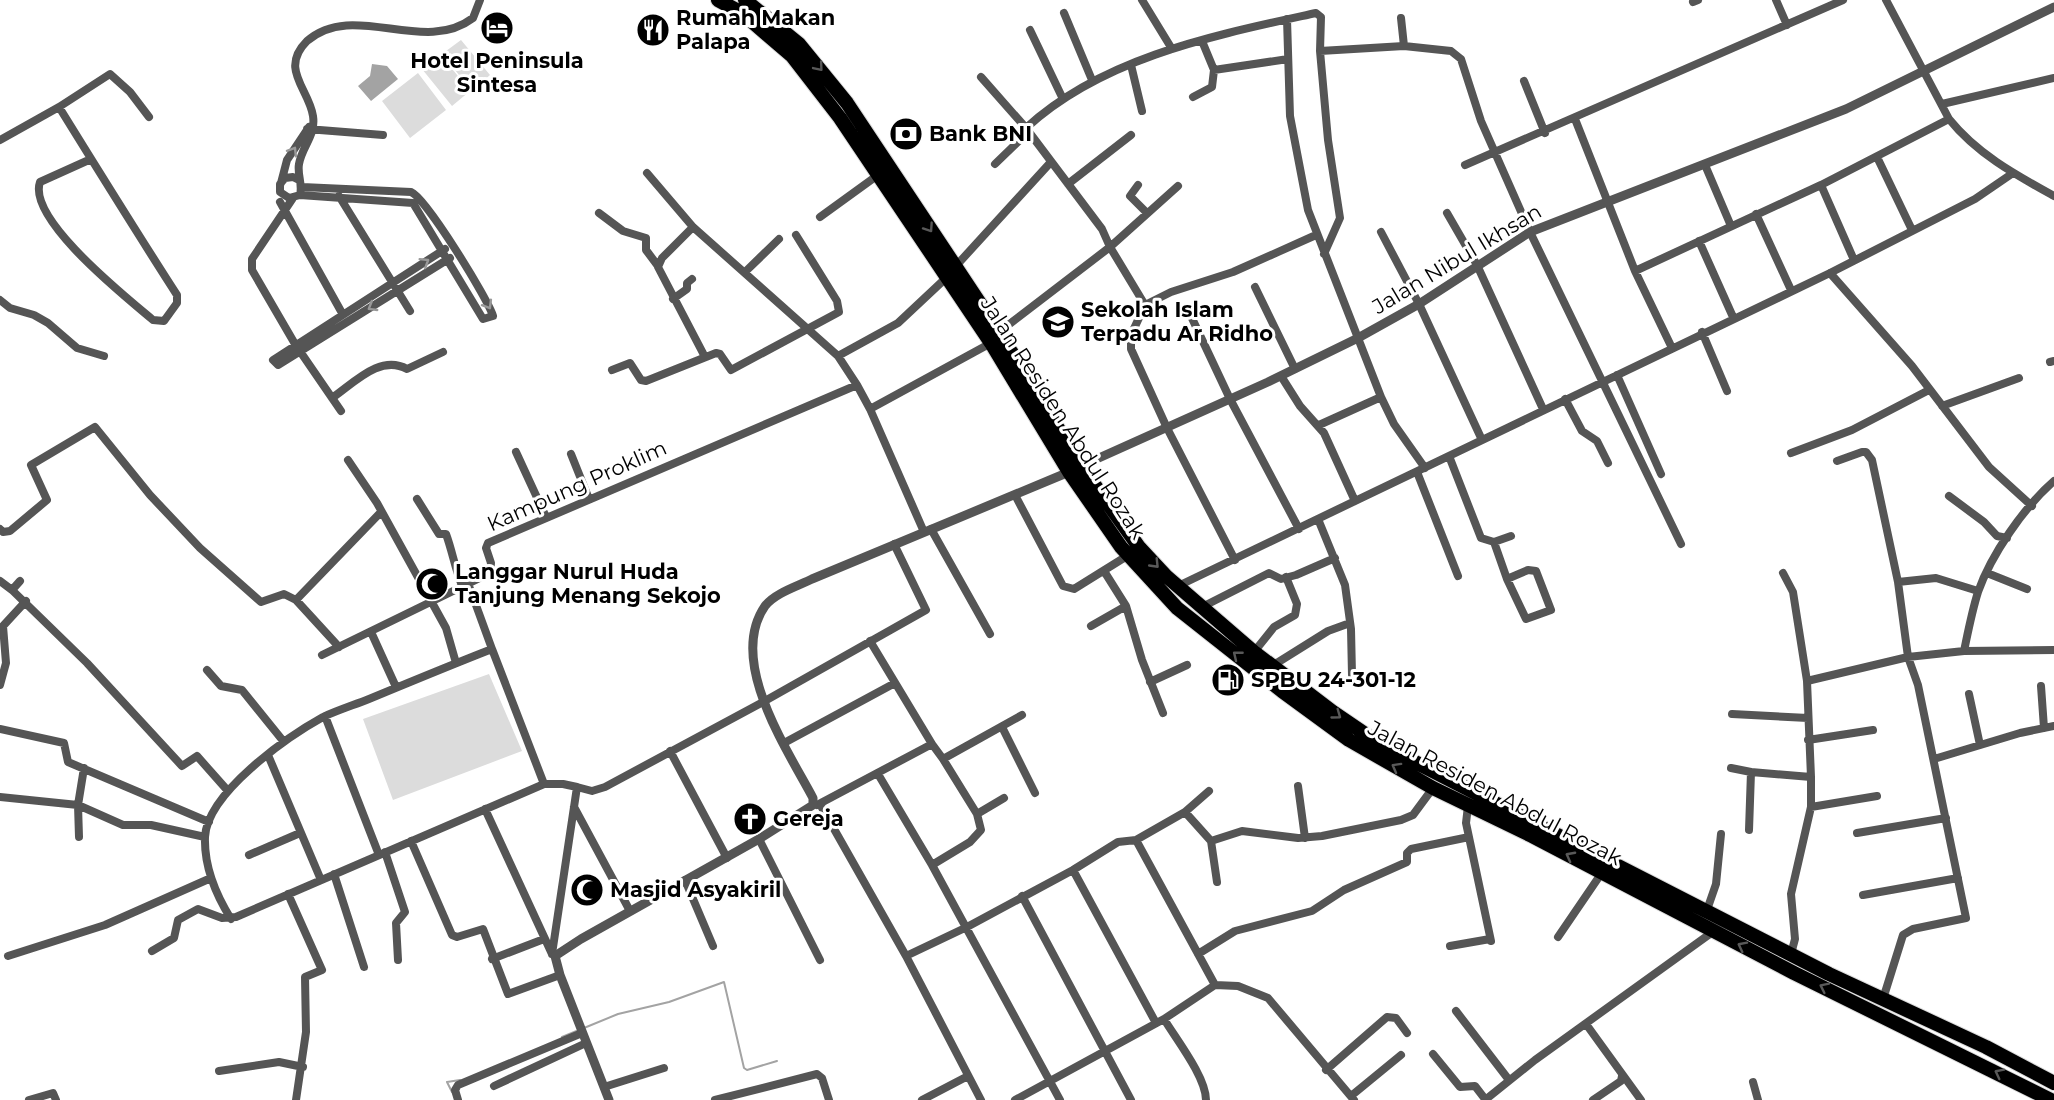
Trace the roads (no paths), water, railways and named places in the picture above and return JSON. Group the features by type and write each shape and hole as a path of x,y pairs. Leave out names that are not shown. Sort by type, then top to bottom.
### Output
{"highway":[{"name":"Jalan Residen Abdul Rozak","path":"718,0 742,13 792,56 840,118 878,175 951,273"},
{"name":"Jalan Residen Abdul Rozak","path":"745,0 799,44 824,73 995,338 1127,556 1177,608 1282,691 1349,740 1433,788 1606,868 1707,910 1791,954 2054,1083"},
{"name":"Jalan Residen Abdul Rozak","path":"1075,469 1139,548 1178,586 1272,666 1380,744 1606,868 1714,931 2028,1095 2051,1100"}],"street":[{"path":"341,411 298,347 251,265 278,218 298,190 300,159 313,121 311,107 298,80 295,63 299,51 318,32 346,24 438,31 468,21 476,13 480,0"},
{"path":"1142,0 1172,49"},
{"path":"1776,0 1787,25"},
{"path":"1465,165 1575,119 1843,0"},
{"path":"1886,0 1949,119 1984,153 2013,173 2054,196"},
{"name":"Jalan Nibul Ikhsan","path":"817,806 763,702 754,653 754,638 765,606 775,597 894,544 1075,469 1281,376 1358,338 1419,304 1530,232 1846,108 2054,7"},
{"path":"1064,13 1092,80"},
{"path":"995,164 1062,97 1092,80 1172,49 1287,19 1320,14 1320,51 1328,140 1340,218 1324,254"},
{"path":"1401,18 1404,46"},
{"path":"1287,19 1290,116 1297,162 1316,235 1381,397 1421,470 1458,576"},
{"path":"1030,30 1062,97"},
{"path":"1193,97 1212,87 1214,70 1202,41"},
{"path":"1320,51 1404,46 1457,53 1495,153 1530,232 1681,544"},
{"path":"1214,70 1288,59"},
{"path":"1131,65 1142,111"},
{"path":"0,140 113,75 149,117"},
{"path":"981,77 1027,130 1102,229 1110,247 1145,305"},
{"path":"1942,104 2054,78"},
{"path":"1524,81 1545,132"},
{"path":"59,107 177,295 177,303 164,321 153,320 81,258 39,199 37,189 40,182 91,159"},
{"path":"1575,119 1635,271 1672,348"},
{"path":"1635,271 1821,185 1949,119"},
{"path":"310,130 383,135"},
{"path":"278,218 280,188 287,160 310,130"},
{"path":"1068,184 1131,135"},
{"path":"1877,157 1912,230"},
{"path":"838,357 898,323 951,273 1050,163"},
{"path":"1705,165 1731,226"},
{"path":"647,173 693,227 746,272 838,357 870,409 927,531 990,634"},
{"path":"1178,586 1733,317 1830,273 1975,199 2013,173"},
{"path":"820,217 878,175"},
{"path":"280,188 289,177 298,190"},
{"path":"1821,185 1854,260"},
{"path":"1138,186 1130,196 1147,213"},
{"path":"870,409 995,338 1110,247 1178,186"},
{"path":"280,188 381,200 415,199"},
{"path":"298,190 411,192 447,260 483,320 493,317 457,254 415,199"},
{"path":"380,191 381,200"},
{"path":"339,196 410,311"},
{"path":"280,202 342,313"},
{"path":"599,213 624,231 646,238 646,250 658,266 673,299 705,357"},
{"path":"1446,213 1477,265 1543,409"},
{"path":"1756,214 1791,290"},
{"path":"658,266 662,258 693,227"},
{"path":"1382,232 1419,304 1482,440"},
{"path":"612,370 630,363 641,380 646,381 720,353 728,369 732,370 839,312 840,308 796,235"},
{"path":"1235,560 1167,428 1130,341 1145,305 1171,292 1233,272 1316,235"},
{"path":"746,272 779,239"},
{"path":"1699,241 1733,317"},
{"path":"298,347 342,313 451,245"},
{"path":"298,347 457,254"},
{"path":"1830,273 1912,366 1989,467 2032,506"},
{"path":"673,299 687,289 687,284 692,279"},
{"path":"1255,287 1295,369"},
{"path":"0,300 10,308 34,315 48,323 77,348 104,356"},
{"path":"1190,314 1230,399 1299,529"},
{"path":"1702,332 1727,391"},
{"path":"332,398 374,369 387,363 396,363 406,369 443,352"},
{"path":"1617,375 1661,474"},
{"path":"1281,376 1300,406 1319,425 1354,501"},
{"path":"1942,406 2019,378"},
{"name":"Kampung Proklim","path":"322,655 466,587 490,573 491,563 486,548 488,543 857,385"},
{"path":"1791,453 1852,430 1929,390"},
{"path":"1319,425 1381,397"},
{"path":"1565,399 1582,430 1597,441 1608,463"},
{"path":"0,529 3,532 10,531 47,500 31,465 95,427 150,495 200,548 261,602 284,594 296,600 339,647"},
{"path":"516,452 546,517"},
{"path":"1837,461 1862,452 1871,456 1898,582 1908,657 1918,685 1966,918 1913,929 1903,935 1883,999"},
{"path":"571,454 590,499"},
{"path":"1449,456 1478,531 1486,541 1494,542 1511,536"},
{"path":"348,460 381,512 446,628 456,663"},
{"path":"1964,651 1978,591 1987,573 2007,538 2054,481"},
{"path":"1015,495 1063,586 1074,589 1127,556"},
{"path":"1949,496 1984,522 1997,536 2007,538"},
{"path":"417,499 439,534 446,534 454,554 454,569 466,587 492,649 544,784"},
{"path":"296,600 381,512"},
{"path":"1318,519 1345,585 1350,623 1352,675"},
{"path":"1494,542 1508,579 1526,619 1551,610 1536,571 1528,570 1508,579"},
{"path":"152,951 174,938 178,920 198,909 231,918 544,784 563,784 592,791 604,787 763,702 926,610 894,544"},
{"path":"1202,607 1269,573 1278,578 1286,577 1335,558"},
{"path":"1104,571 1126,606 1150,682 1163,714"},
{"path":"1783,573 1793,592 1807,681 1811,777 1810,807 1792,890 1795,939 1791,954"},
{"path":"1987,573 2027,589"},
{"path":"1254,651 1274,627 1295,615 1297,604 1286,577"},
{"path":"1898,582 1935,578 1978,591"},
{"path":"0,581 26,601 87,663 182,766 197,756 228,791"},
{"path":"12,590 20,581"},
{"path":"0,684 6,663 3,626 26,601"},
{"path":"1091,626 1126,606"},
{"path":"1272,666 1328,631 1350,623"},
{"path":"370,632 396,687"},
{"path":"870,641 977,814 981,830 976,838 932,865"},
{"path":"231,918 219,899 211,878 205,837 209,822 228,791 284,742 325,716 492,649"},
{"path":"1807,681 1908,657 1964,651 2054,650"},
{"path":"1150,682 1187,665"},
{"path":"207,670 221,686 242,690 284,742"},
{"path":"784,743 895,682"},
{"path":"2041,686 2044,728"},
{"path":"1969,694 1980,745"},
{"path":"1732,714 1808,718"},
{"path":"944,759 1022,715"},
{"path":"325,716 405,912 396,923 398,960"},
{"path":"1934,759 2054,726"},
{"path":"1002,727 1035,793"},
{"path":"0,729 64,743 67,762 209,822"},
{"path":"1808,740 1873,730"},
{"path":"553,956 817,806 932,744"},
{"path":"670,751 727,858"},
{"path":"268,755 321,880"},
{"path":"79,837 78,805 84,768"},
{"path":"1731,768 1811,777"},
{"path":"1749,830 1751,772"},
{"path":"878,774 967,927 1060,1100"},
{"path":"1298,786 1305,838"},
{"path":"553,956 577,788"},
{"path":"1211,841 1242,831 1305,838 1354,831 1401,820 1413,815 1433,788"},
{"path":"906,956 967,927 1073,870 1118,842 1136,840 1185,812 1209,791"},
{"path":"1810,807 1877,796"},
{"path":"0,797 78,805 123,825 151,825 205,837"},
{"path":"977,814 1004,798"},
{"path":"574,806 630,911"},
{"path":"817,806 906,956 981,1100"},
{"path":"1450,946 1490,940 1466,823 1468,806"},
{"path":"485,809 553,956 609,1100"},
{"path":"1185,812 1211,841 1216,882"},
{"path":"1857,833 1946,818"},
{"path":"249,855 300,833"},
{"path":"1707,910 1716,884 1721,834"},
{"path":"1198,954 1235,931 1286,920 1320,908 1344,890 1407,862 1407,853 1411,849 1469,837"},
{"path":"759,839 820,960"},
{"path":"1136,840 1215,986"},
{"path":"411,841 452,935 457,937 482,929 502,985 509,995 560,975"},
{"path":"1558,937 1606,868"},
{"path":"1073,870 1160,1021 1197,1073 1206,1092 1206,1100"},
{"path":"334,874 364,967"},
{"path":"8,956 105,925 211,878"},
{"path":"1863,895 1958,878"},
{"path":"685,880 713,946"},
{"path":"288,894 322,970 305,977 306,1032 303,1067 296,1100"},
{"path":"1022,896 1131,1100"},
{"path":"1433,1054 1460,1087 1475,1086 1485,1100 1509,1080 1714,931"},
{"path":"492,959 544,939"},
{"path":"1015,1100 1160,1021 1215,986 1238,986 1268,998 1326,1070 1352,1098 1401,1055"},
{"path":"1456,1011 1509,1080"},
{"path":"1326,1070 1387,1017 1396,1018 1407,1033"},
{"path":"1587,1024 1641,1100"},
{"path":"494,1086 582,1033"},
{"path":"458,1100 455,1090 458,1086 582,1033"},
{"path":"219,1071 279,1062 303,1067"},
{"path":"604,1087 664,1068"},
{"path":"715,1100 814,1074 822,1078 829,1100"},
{"path":"922,1100 969,1076"},
{"path":"1593,1100 1621,1081 1622,1076"},
{"path":"1753,1082 1758,1100"},
{"path":"29,1100 51,1093 55,1094 56,1100"}],"waterway":[{"path":"584,1028 618,1014 669,1002 724,982 744,1068 747,1070 777,1061"},
{"path":"562,1037 579,1030"},
{"path":"452,1092 447,1082 460,1080"}],"place":[{"name":"Hotel Peninsula Sintesa","path":"497,28"},
{"name":"Rumah Makan Palapa","path":"653,30"},
{"name":"Bank BNI","path":"906,134"},
{"name":"Sekolah Islam Terpadu Ar Ridho","path":"1058,322"},
{"name":"Langgar Nurul Huda Tanjung Menang Sekojo","path":"432,584"},
{"name":"SPBU 24-301-12","path":"1228,680"},
{"name":"Gereja","path":"750,819"},
{"name":"Masjid Asyakiril","path":"587,890"}]}
